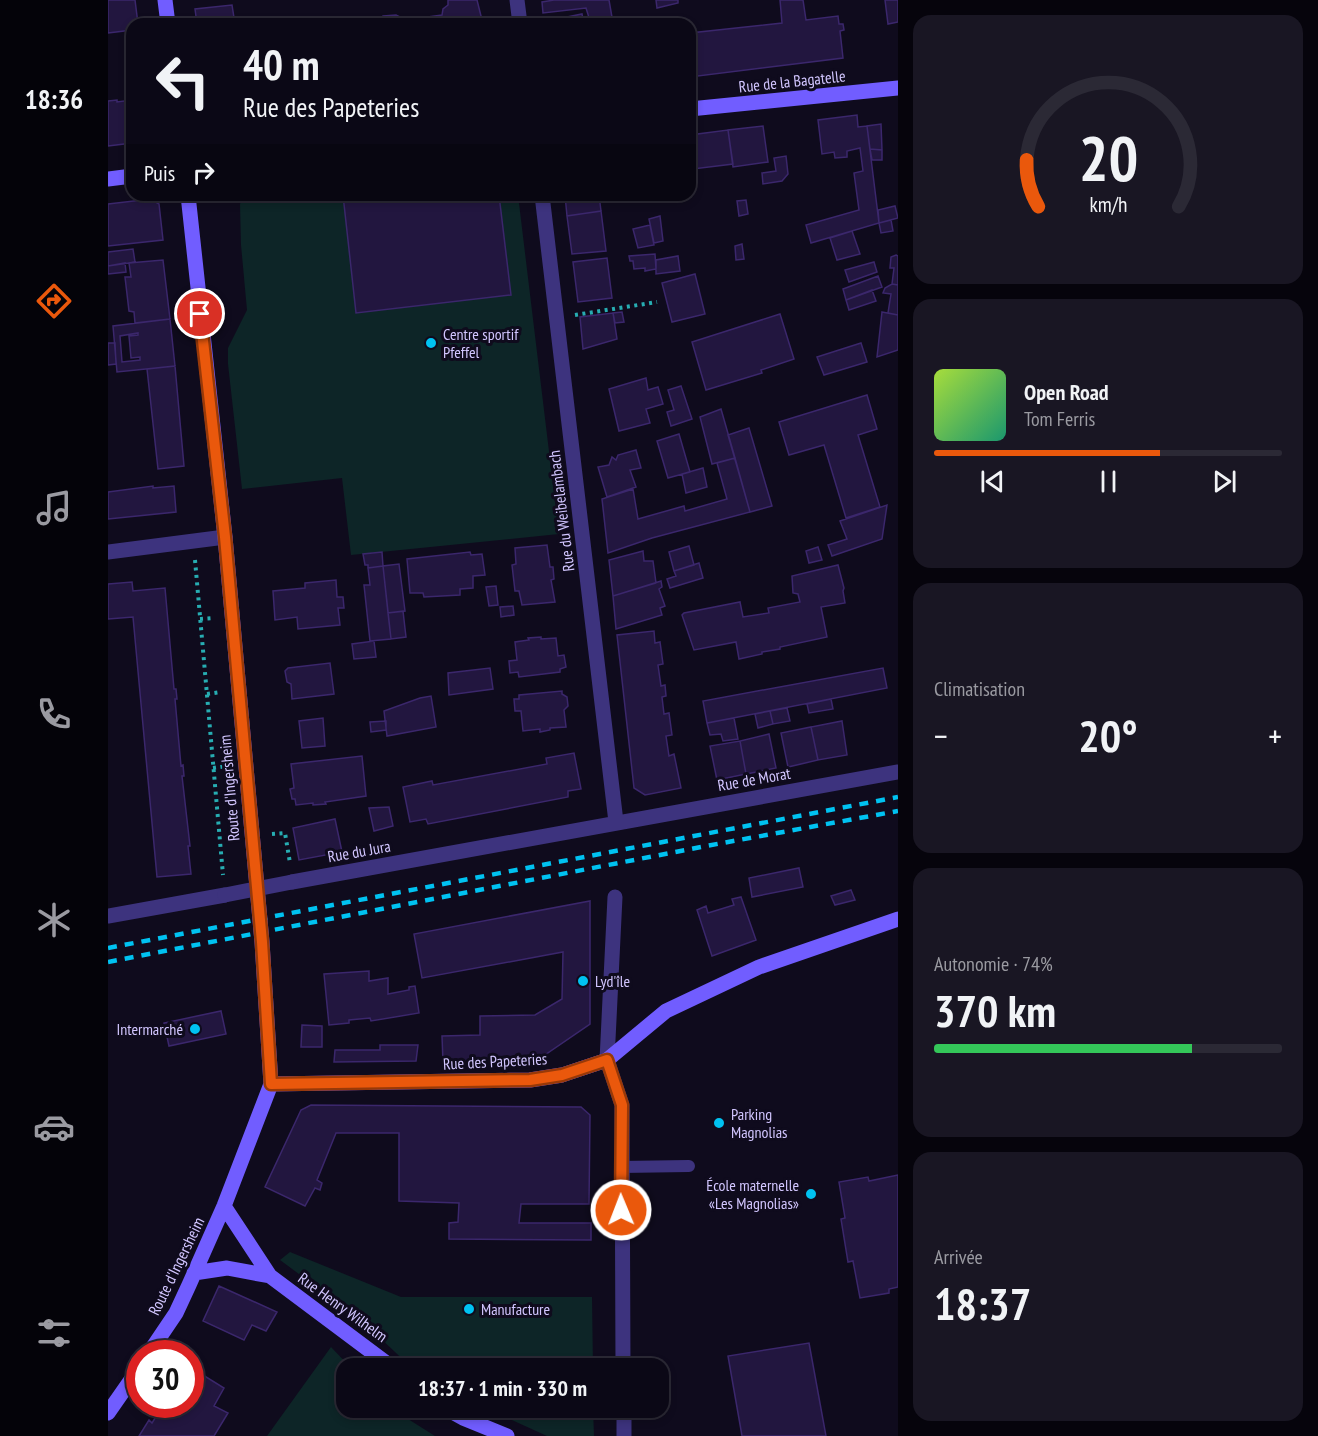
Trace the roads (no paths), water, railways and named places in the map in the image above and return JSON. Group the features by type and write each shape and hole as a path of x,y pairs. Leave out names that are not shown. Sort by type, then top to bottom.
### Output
{"main road":[{"path":"165,0 167,18"},
{"name":"Rue de la Bagatelle","path":"696,108 898,88"},
{"path":"108,178 126,176"},
{"name":"Route d'Ingersheim","path":"158,1340 176,1313 224,1206 271,1084 262,942 225,537 189,201"},
{"name":"Rue des Papeteries","path":"271,1084 530,1080 562,1075 607,1060 666,1011 759,967 898,919"},
{"name":"Rue Henry Wilhelm","path":"224,1206 270,1275 380,1358"},
{"name":"Rue Henry Wilhelm","path":"194,1273 227,1268 270,1275"},
{"path":"108,1413 126,1387"},
{"path":"463,1418 507,1436"}],"street":[{"path":"517,0 519,18"},
{"name":"Rue du Weibelambach","path":"543,201 616,822"},
{"path":"108,552 225,537"},
{"name":"Rue de Morat","path":"616,822 898,772"},
{"name":"Rue du Jura","path":"108,916 616,822"},
{"path":"615,897 607,1060 622,1105 623,1358"},
{"path":"624,1418 624,1436"}],"lane":[{"path":"621,1167 689,1166"}],"railway":[{"path":"108,948 898,797"},
{"path":"108,962 898,811"}],"place":[{"name":"Centre sportif Pfeffel","path":"431,343"},
{"name":"Lyd'île","path":"583,981"},
{"name":"Intermarché","path":"195,1029"},
{"name":"Parking Magnolias","path":"719,1123"},
{"name":"École maternelle «Les Magnolias»","path":"811,1194"},
{"name":"Manufacture","path":"469,1309"}]}
